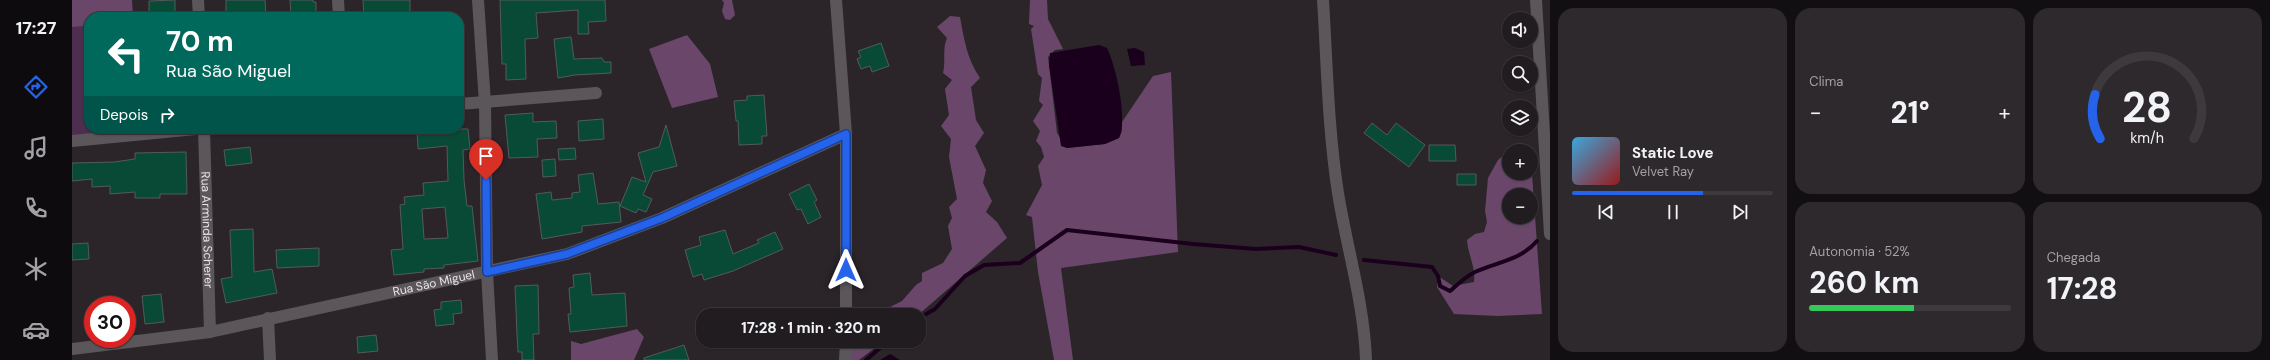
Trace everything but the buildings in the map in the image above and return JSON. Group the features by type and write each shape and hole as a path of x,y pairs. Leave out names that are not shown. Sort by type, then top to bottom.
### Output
{"street":[{"path":"198,0 199,12"},
{"path":"338,0 338,12"},
{"path":"478,0 485,103 487,272 492,360"},
{"path":"836,0 846,134 846,308"},
{"path":"1323,0 1329,104 1338,192 1365,328 1366,360"},
{"path":"1536,0 1545,66 1550,234"},
{"path":"464,104 596,92"},
{"path":"72,141 144,134"},
{"name":"Rua Arminda Scherer","path":"204,134 210,332"},
{"name":"Rua São Miguel","path":"72,350 210,332 268,318 567,254 662,218 846,134"},
{"path":"268,318 270,360"},
{"path":"846,348 846,360"}],"shaded area":[{"path":"72,0 132,0 133,12 84,12 84,26 72,27"},
{"path":"722,0 732,0 735,15 730,20 725,19 722,11 724,3"},
{"path":"1030,0 1047,0 1048,19 1063,49 1055,50 1048,57 1057,133 1067,148 1105,144 1119,138 1122,131 1122,122 1153,76 1171,72 1178,252 1061,268 1073,360 1054,360 1038,272 1032,217 1026,215 1042,185 1038,166 1044,157 1041,147 1036,141 1040,131 1033,121 1043,105 1039,101 1042,78 1038,74 1031,29 1034,26 1029,24"},
{"path":"950,16 960,17 969,56 980,78 971,87 976,120 984,133 975,146 986,170 983,183 992,201 986,212 997,222 1007,238 926,308 888,308 902,301 916,285 922,281 922,273 943,263 952,249 948,226 952,218 949,207 957,199 949,157 951,139 941,126 949,115 945,89 952,80 943,73 947,38 937,27"},
{"path":"84,26 84,134 106,134 72,140 72,27"},
{"path":"687,35 710,64 718,97 672,108 649,49"},
{"path":"1099,45 1107,48 1114,67 1120,93 1122,119 1119,138 1105,144 1067,148 1061,146 1049,65 1050,53"},
{"path":"1135,48 1144,52 1145,65 1131,66 1127,49"},
{"path":"1502,157 1502,180 1532,180 1533,188 1502,188 1502,224 1536,224 1542,314 1498,316 1454,314 1437,287 1438,276 1453,286 1474,282 1474,271 1467,240 1475,234 1484,232 1487,222 1485,211 1488,178 1498,160"},
{"path":"637,329 644,337 634,360 571,360 571,341 581,344"},
{"path":"851,348 875,348 859,360 851,360"},
{"path":"890,354 900,360 880,360"}],"waterway":[{"path":"926,314 935,309 965,276 984,265 1020,263 1067,230 1193,244 1256,249 1299,247 1336,255"},
{"path":"1364,260 1432,267 1438,276 1440,286 1450,291 1471,274 1516,257 1537,241"},
{"path":"866,360 880,348"}],"route":[{"path":"486,180 487,272 567,254 662,218 846,134 846,270"}]}
